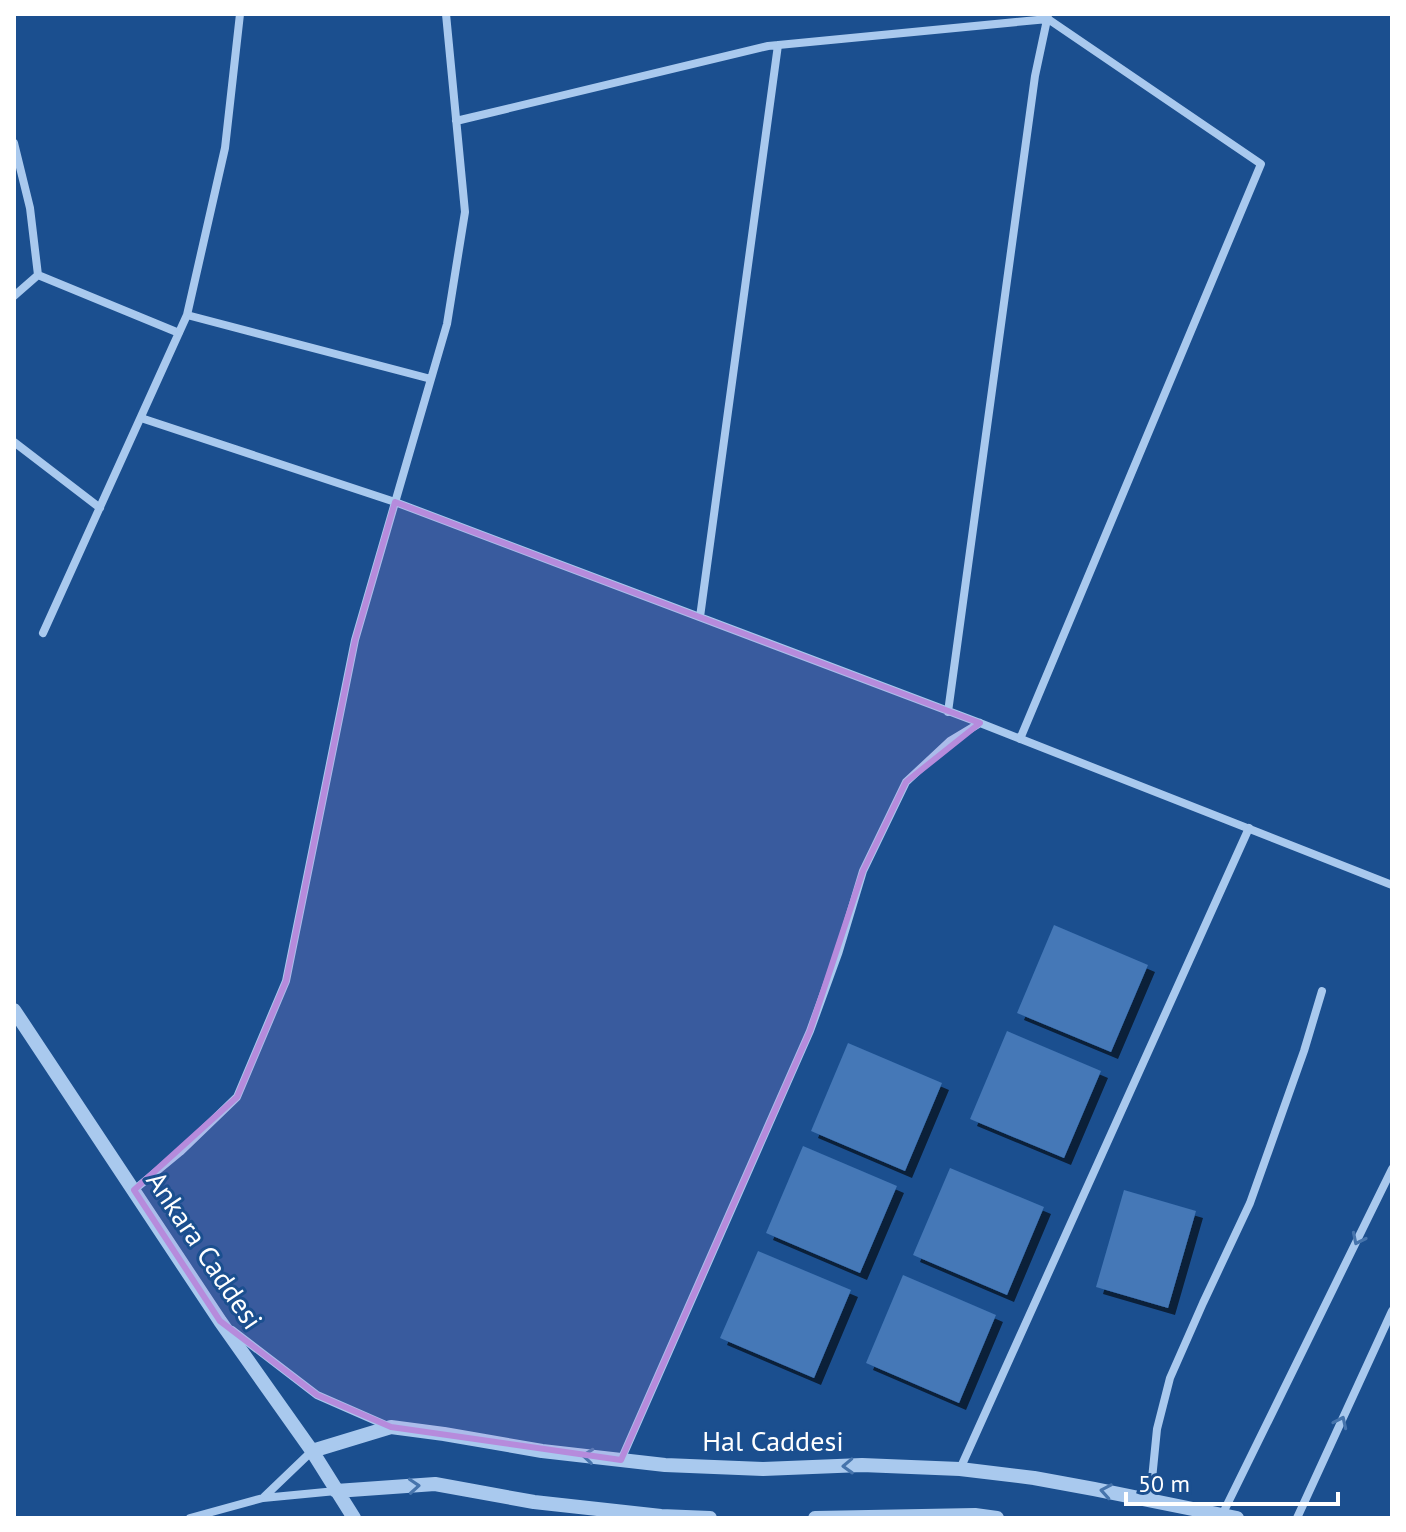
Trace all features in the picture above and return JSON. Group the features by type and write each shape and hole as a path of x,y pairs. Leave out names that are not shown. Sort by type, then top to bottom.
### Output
{"street":[{"path":"43,633 187,315 225,148 240,14"},
{"path":"134,1190 180,1152 237,1097 286,981 355,640 447,324 465,212 446,14"},
{"path":"456,121 768,46 1048,17 1261,164 1020,739"},
{"path":"948,712 1035,76 1048,17"},
{"path":"700,617 778,45"},
{"path":"14,143 30,208 38,275"},
{"path":"38,275 179,333"},
{"path":"14,296 38,275"},
{"path":"187,315 431,379"},
{"path":"141,418 395,502 980,723 1392,885"},
{"path":"14,442 100,508"},
{"path":"621,1460 810,1031 863,871 893,807 906,782 950,741 980,723"},
{"path":"960,1469 1249,828"},
{"path":"1150,1499 1157,1429 1170,1378 1250,1203 1322,991"},
{"name":"Ankara Caddesi","path":"14,1010 354,1518"},
{"path":"1230,1516 1392,1169"},
{"path":"1297,1518 1392,1311"},
{"path":"220,1321 317,1395 391,1427"},
{"name":"Hal Caddesi","path":"312,1451 391,1427 542,1451 665,1465 763,1469 862,1465 960,1469 1034,1478 1230,1516"},
{"path":"263,1498 312,1451"},
{"path":"190,1518 263,1498 435,1484 534,1502 661,1516 710,1518"},
{"path":"815,1518 961,1515 997,1518"}],"highlighted area":[{"path":"395,502 980,723 906,782 863,871 810,1031 621,1460 391,1427 317,1395 220,1321 134,1190 237,1097 286,981 355,640"}],"building":[{"path":"1054,925 1148,965 1111,1052 1017,1013"},
{"path":"1007,1031 1101,1071 1064,1158 970,1119"},
{"path":"848,1043 942,1083 905,1171 811,1131"},
{"path":"803,1146 897,1186 860,1273 766,1233"},
{"path":"950,1168 1044,1207 1007,1295 913,1255"},
{"path":"1124,1190 1196,1211 1168,1308 1096,1287"},
{"path":"758,1251 851,1290 814,1378 720,1338"},
{"path":"903,1275 996,1315 959,1403 866,1363"}]}
